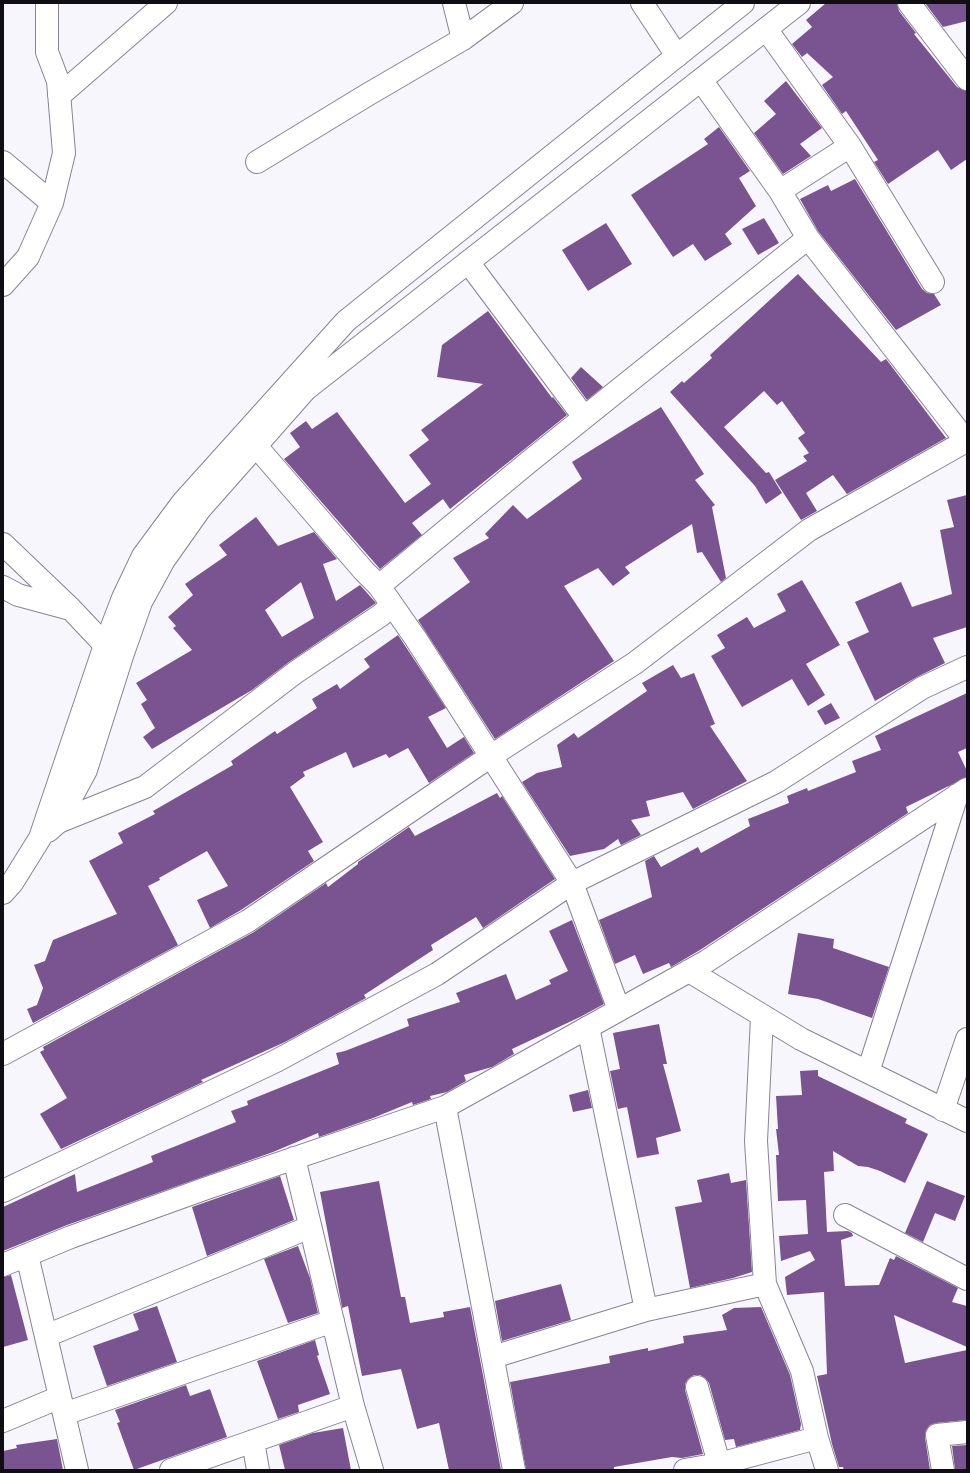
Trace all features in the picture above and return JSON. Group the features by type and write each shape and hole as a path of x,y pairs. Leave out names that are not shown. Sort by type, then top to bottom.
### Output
{"street":[{"path":"3,285 28,256 52,203 64,153 58,80 46,52 47,3"},
{"path":"59,96 166,3"},
{"path":"454,3 463,39"},
{"path":"257,162 463,39 512,3"},
{"path":"642,3 676,56"},
{"path":"3,892 12,883 40,838 105,645 123,598 143,556 183,502 346,321 743,3"},
{"path":"58,822 86,770 123,653 141,602 164,560 200,509 306,389 799,3"},
{"path":"909,3 967,78"},
{"path":"766,29 850,146 933,282"},
{"path":"3,1054 248,921 491,756 635,663 809,530 966,441 808,238 780,191 701,80"},
{"path":"780,191 850,146"},
{"path":"3,162 52,203"},
{"path":"379,586 584,417 808,238"},
{"path":"468,262 584,417"},
{"path":"256,446 379,586 491,756 572,883 619,1010"},
{"path":"3,544 71,609 105,645"},
{"path":"3,586 18,595 71,609"},
{"path":"40,838 58,822 145,787 296,672 381,615 392,605"},
{"path":"3,1191 276,1060 437,974 572,883 776,782 922,688 967,667"},
{"path":"3,1265 93,1229 294,1158 445,1107 689,972 962,792"},
{"path":"868,1072 962,792"},
{"path":"689,972 801,1039 967,1121"},
{"path":"762,1017 756,1142 765,1284 802,1371 817,1438 827,1470"},
{"path":"588,1027 646,1310"},
{"path":"943,1110 967,1039"},
{"path":"445,1107 514,1470"},
{"path":"294,1158 353,1406 372,1470"},
{"path":"845,1215 967,1279"},
{"path":"46,1336 310,1227"},
{"path":"28,1255 77,1470"},
{"path":"492,1357 646,1310 765,1284"},
{"path":"3,1421 62,1406 333,1321"},
{"path":"698,1387 720,1467"},
{"path":"171,1470 353,1406"},
{"path":"943,1470 937,1435 967,1432"},
{"path":"685,1470 720,1467 817,1438"},
{"path":"253,1441 258,1470"}],"building":[{"path":"826,3 897,3 899,11 916,33 914,34 957,87 967,91 967,159 951,170 938,150 888,184 874,162 878,160 846,111 842,114 822,85 833,77 807,53 802,57 792,44 812,27 806,20"},
{"path":"925,3 967,3 967,21 943,27"},
{"path":"786,81 822,128 800,144 811,156 783,174 754,133 776,114 764,101"},
{"path":"719,127 750,171 739,178 756,206 725,234 732,244 705,261 693,244 673,257 631,195 708,144 704,139"},
{"path":"855,179 922,289 927,293 934,294 941,305 896,330 818,231 800,199 828,185 831,191"},
{"path":"764,218 779,243 758,255 742,229"},
{"path":"606,223 632,264 588,291 562,250"},
{"path":"798,274 881,362 886,359 946,438 847,494 833,475 806,493 817,511 801,520 775,480 807,461 803,456 809,453 798,438 805,433 782,401 777,405 764,391 724,427 766,473 769,472 782,493 766,504 755,486 670,392 682,381 684,383 712,358 710,355"},
{"path":"488,311 552,398 553,397 567,415 450,509 443,499 412,523 422,535 380,569 284,459 300,447 290,433 306,421 312,429 337,412 405,503 431,484 409,455 429,440 421,430 483,384 437,377 442,345"},
{"path":"581,367 603,387 587,400 571,378"},
{"path":"661,407 704,474 695,480 715,505 712,507 726,578 721,582 702,552 697,553 692,524 625,567 630,573 613,586 598,568 564,586 614,661 495,739 418,620 470,582 453,558 489,538 485,534 513,505 527,519 582,479 572,462"},
{"path":"967,495 967,627 933,638 945,663 875,701 847,642 869,632 855,602 901,582 912,607 952,594 940,530 954,527 947,500"},
{"path":"256,517 278,546 314,532 337,559 323,564 336,601 360,585 376,603 289,662 252,690 152,749 143,737 155,728 141,704 147,700 136,683 192,650 173,628 176,626 168,617 193,595 185,584 227,555 219,545","holes":["301,582 314,618 282,637 265,610"]},
{"path":"802,580 840,645 806,664 825,695 808,706 792,679 742,707 711,656 725,648 717,635 747,617 754,628 786,611 777,594"},
{"path":"398,635 446,708 428,717 447,748 464,737 474,753 429,783 408,748 389,758 386,754 353,768 346,752 303,772 305,776 290,787 323,842 308,851 314,861 241,910 210,928 197,900 228,886 207,851 159,878 160,880 148,886 178,945 33,1023 27,1009 37,1005 43,988 34,965 45,961 53,940 117,914 89,861 123,843 118,833 155,814 153,811 233,765 231,761 275,731 277,734 317,708 312,699 337,684 340,689 370,667 364,659"},
{"path":"673,665 681,678 694,673 715,724 710,726 747,781 693,809 683,792 646,801 650,816 631,820 641,835 621,845 618,839 604,849 570,856 522,782 537,773 562,767 557,745 574,733 578,738 647,691 642,683"},
{"path":"967,693 967,748 958,752 967,771 967,777 906,807 908,813 700,950 671,967 669,963 643,974 635,955 615,964 599,920 652,897 645,861 654,856 661,867 698,847 701,853 750,826 748,819 789,803 787,796 807,788 808,791 856,772 852,761 881,750 875,736"},
{"path":"831,703 840,718 825,725 817,711"},
{"path":"497,793 500,798 502,796 555,879 483,928 476,917 431,945 433,950 364,995 366,998 285,1042 201,1080 203,1082 61,1149 40,1114 67,1098 40,1052 44,1050 43,1047 254,932 326,883 328,887 358,864 358,862 409,827 415,836"},
{"path":"572,920 604,1004 512,1049 514,1054 492,1067 464,1075 466,1081 447,1092 430,1096 431,1099 413,1105 412,1102 373,1118 319,1137 318,1133 273,1152 67,1225 3,1251 3,1207 75,1174 77,1192 153,1162 151,1156 236,1122 231,1111 248,1105 247,1101 339,1064 336,1053 345,1051 409,1026 407,1019 460,1002 456,993 506,974 516,1000 551,984 549,980 568,971 549,931"},
{"path":"798,933 834,939 833,948 889,967 872,1018 818,999 788,994"},
{"path":"659,1024 667,1064 663,1064 681,1131 656,1138 659,1154 637,1158 627,1107 618,1109 610,1071 620,1069 613,1033"},
{"path":"818,1070 818,1076 907,1119 905,1123 928,1134 905,1183 880,1171 868,1167 858,1166 833,1151 834,1171 824,1172 827,1232 848,1231 852,1233 853,1236 841,1240 845,1286 879,1285 890,1258 894,1260 896,1256 958,1288 952,1302 967,1306 967,1347 894,1315 905,1363 967,1350 967,1420 936,1423 930,1425 926,1430 925,1437 930,1470 844,1470 843,1467 839,1467 832,1444 817,1376 827,1374 824,1292 787,1295 785,1277 815,1260 810,1251 781,1261 779,1236 808,1234 806,1200 778,1201 776,1155 779,1155 776,1129 778,1129 776,1096 802,1095 800,1071"},
{"path":"588,1090 592,1108 573,1112 569,1095"},
{"path":"729,1173 731,1183 746,1180 752,1272 690,1288 675,1207 702,1202 697,1180"},
{"path":"280,1176 294,1220 207,1256 192,1207"},
{"path":"379,1181 401,1297 405,1297 410,1323 444,1317 443,1312 470,1307 501,1470 449,1470 439,1423 417,1429 401,1369 362,1376 348,1306 342,1308 320,1192"},
{"path":"927,1181 965,1196 955,1221 935,1213 923,1242 905,1233"},
{"path":"298,1246 310,1278 318,1313 288,1323 264,1259"},
{"path":"11,1275 28,1340 3,1347 3,1277"},
{"path":"561,1284 571,1320 502,1341 495,1301"},
{"path":"157,1306 177,1362 107,1386 93,1346 139,1330 133,1314"},
{"path":"761,1307 790,1375 801,1424 800,1430 736,1447 734,1439 725,1440 709,1383 700,1375 694,1375 688,1379 685,1384 685,1390 703,1454 682,1458 672,1457 614,1467 614,1470 526,1470 510,1382 610,1363 609,1356 648,1348 648,1351 684,1343 683,1336 727,1330 722,1315 734,1308"},
{"path":"315,1340 319,1355 317,1356 330,1394 298,1405 299,1412 278,1419 257,1361"},
{"path":"186,1385 190,1396 210,1389 227,1437 134,1470 117,1423 120,1422 115,1410"},
{"path":"343,1428 351,1470 285,1470 279,1445 313,1433"},
{"path":"57,1439 63,1470 3,1470 3,1451 17,1448 16,1445"},
{"path":"967,1445 967,1470 955,1470 952,1446"}]}
